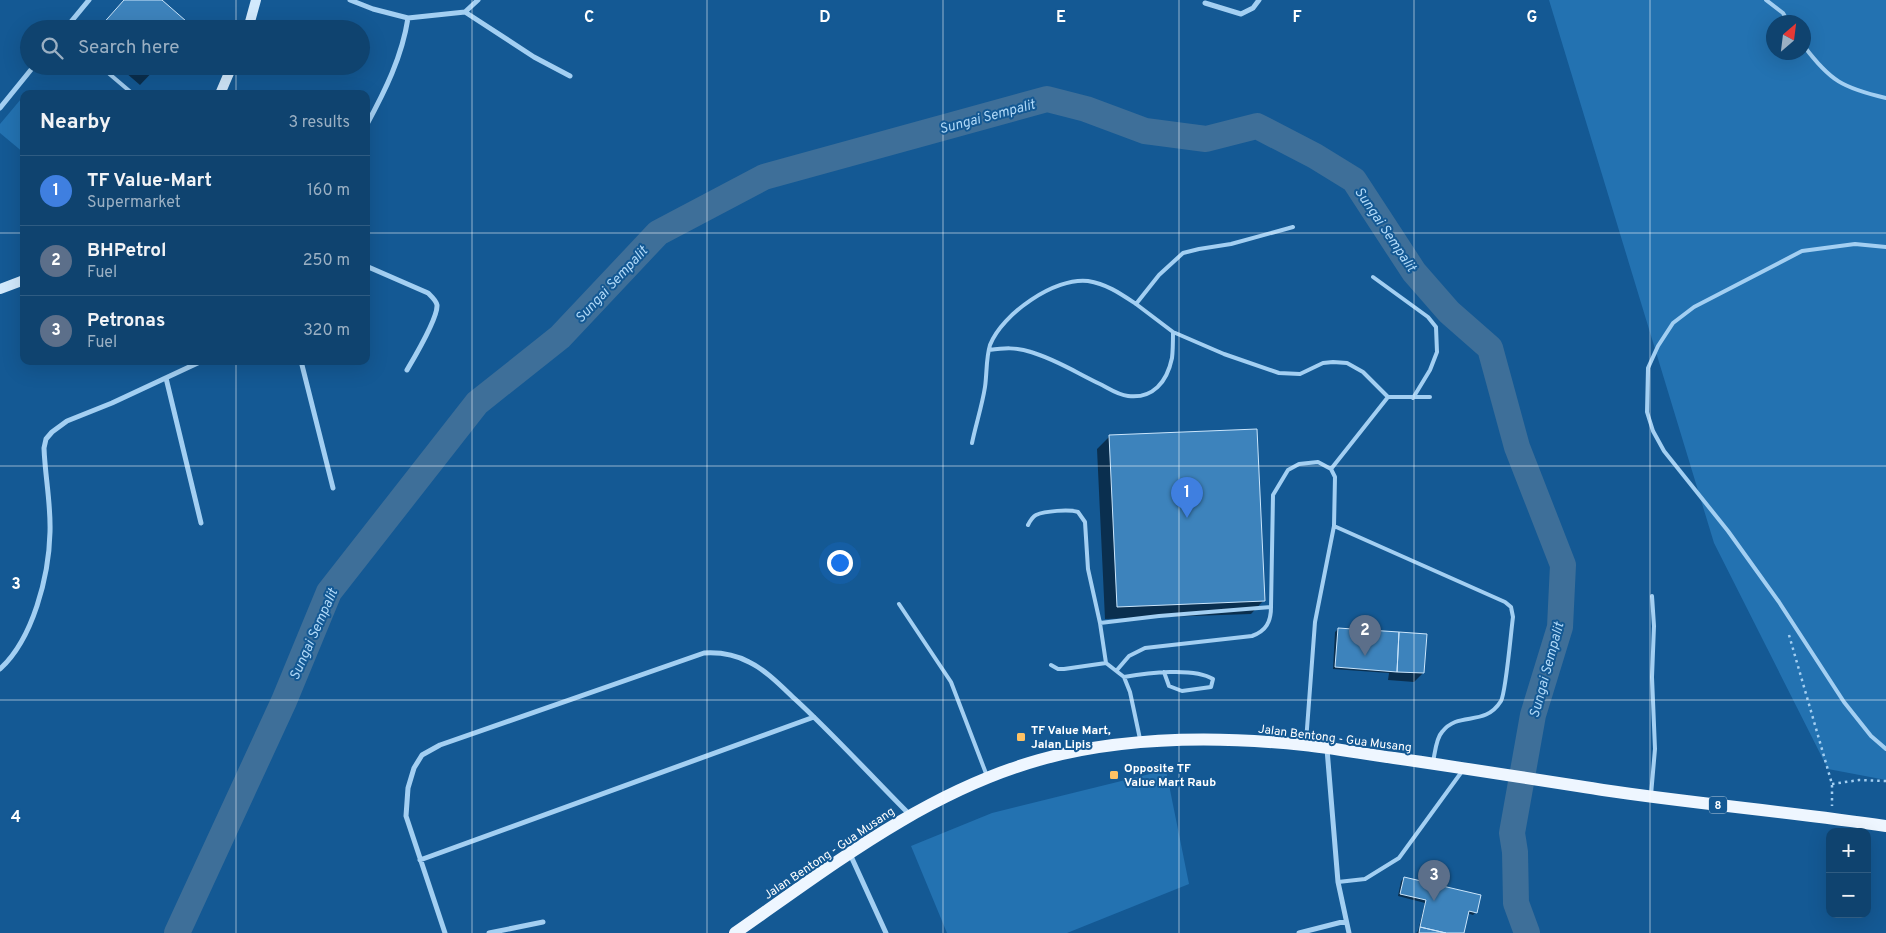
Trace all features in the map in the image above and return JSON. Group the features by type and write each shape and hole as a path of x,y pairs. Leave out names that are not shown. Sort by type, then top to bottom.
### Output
{"main road":[{"name":"Jalan Bentong - Gua Musang","path":"735,933 878,834 988,777 1040,760 1114,744 1141,744 1199,739 1306,745 1650,797 1886,826"}],"street":[{"path":"73,20 90,0"},
{"path":"250,20 256,0"},
{"path":"350,0 408,18 465,12 478,0"},
{"path":"1205,3 1241,14 1253,8 1259,0"},
{"path":"465,12 534,56 570,76"},
{"path":"370,118 385,90 405,41 408,18"},
{"path":"0,108 27,75"},
{"path":"222,90 228,75"},
{"path":"370,268 428,293 437,304 436,312 407,370"},
{"path":"0,290 20,282"},
{"path":"0,669 8,662 24,635 39,598 48,562 50,531 44,448 46,439 67,421 194,365"},
{"path":"302,365 333,488"},
{"path":"166,378 201,523"},
{"path":"445,933 406,816 408,788 414,768 422,755 440,745 704,653 731,654 750,662 779,684 814,717 910,816"},
{"path":"420,860 814,717"},
{"path":"1326,748 1338,882 1349,933"},
{"path":"850,853 886,933"},
{"path":"1299,933 1346,921"},
{"path":"489,933 543,922"}],"lane":[{"path":"1766,0 1784,15"},
{"path":"1811,56 1819,67 1831,78 1850,88 1886,98"},
{"path":"111,75 128,90"},
{"path":"1136,304 1159,275 1183,253 1199,248 1231,244 1293,227"},
{"path":"1886,247 1855,244 1802,251 1694,307 1673,323 1658,346 1648,368 1647,412 1653,431 1664,451 1728,531 1779,602 1844,702 1871,736 1886,749"},
{"path":"1373,277 1428,317 1436,327 1437,352 1430,370 1413,398"},
{"path":"972,443 985,388 989,350 999,330 1008,319 1030,301 1051,288 1070,282 1088,281 1110,287 1173,332 1224,354 1279,373 1300,374 1323,363 1347,363 1363,372 1388,397 1430,397"},
{"path":"989,350 1014,348 1030,351 1049,358 1127,396 1147,395 1159,386 1167,375 1172,358 1173,332"},
{"path":"1331,469 1388,397"},
{"path":"1117,670 1129,656 1145,648 1252,636 1265,630 1271,607 1273,495 1288,470 1299,464 1318,462 1331,469 1335,477 1334,526 1315,622 1306,745"},
{"path":"1028,525 1032,518 1037,515 1056,512 1073,510 1083,517 1088,569 1100,623 1106,663"},
{"path":"1334,526 1505,602 1510,607 1513,617 1502,700 1492,712 1482,718 1465,719 1452,723 1440,733 1433,764"},
{"path":"1650,797 1655,749 1652,677 1654,626 1652,596"},
{"path":"899,604 951,682 988,777"},
{"path":"1100,623 1271,607"},
{"path":"1051,665 1058,669 1064,669 1106,663 1117,670 1124,677 1130,692 1141,744"},
{"path":"1124,677 1164,672 1205,674 1213,679 1211,687 1182,691 1169,686 1164,672"},
{"path":"1338,882 1365,879 1399,858 1465,768"}],"path":[{"path":"1787,630 1832,784 1832,818"},
{"path":"1832,784 1859,780 1886,781"}],"shaded area":[{"path":"1549,0 1886,0 1886,780 1828,769 1714,543"},
{"path":"20,100 20,150 0,133 0,124"},
{"path":"1166,770 1189,884 1067,933 947,933 911,846 992,813"}],"building":[{"path":"124,0 162,0 185,20 106,20"},
{"path":"1257,429 1265,601 1117,607 1109,435"},
{"path":"1338,628 1399,632 1397,672 1335,667"},
{"path":"1399,632 1427,634 1424,673 1397,672"},
{"path":"1404,877 1481,895 1477,913 1469,911 1464,933 1446,933 1420,927 1426,900 1400,894"},
{"path":"1420,927 1446,933 1419,933"}],"waterway":[{"name":"Sungai Sempalit","path":"177,933 284,701 329,592 477,403 560,337 658,233 764,177 1047,99 1086,109 1145,131 1206,139 1257,126 1315,156 1354,180 1414,272 1449,312 1490,348 1517,447 1563,565 1560,627 1533,715 1512,833 1515,852 1516,903 1527,933"}],"place":[{"name":"TF Value-Mart","path":"1187,518"},
{"name":"BHPetrol","path":"1365,656"},
{"name":"TF Value Mart, Jalan Lipis","path":"1021,737"},
{"name":"Opposite TF Value Mart Raub","path":"1114,775"},
{"name":"Petronas","path":"1434,901"}]}
